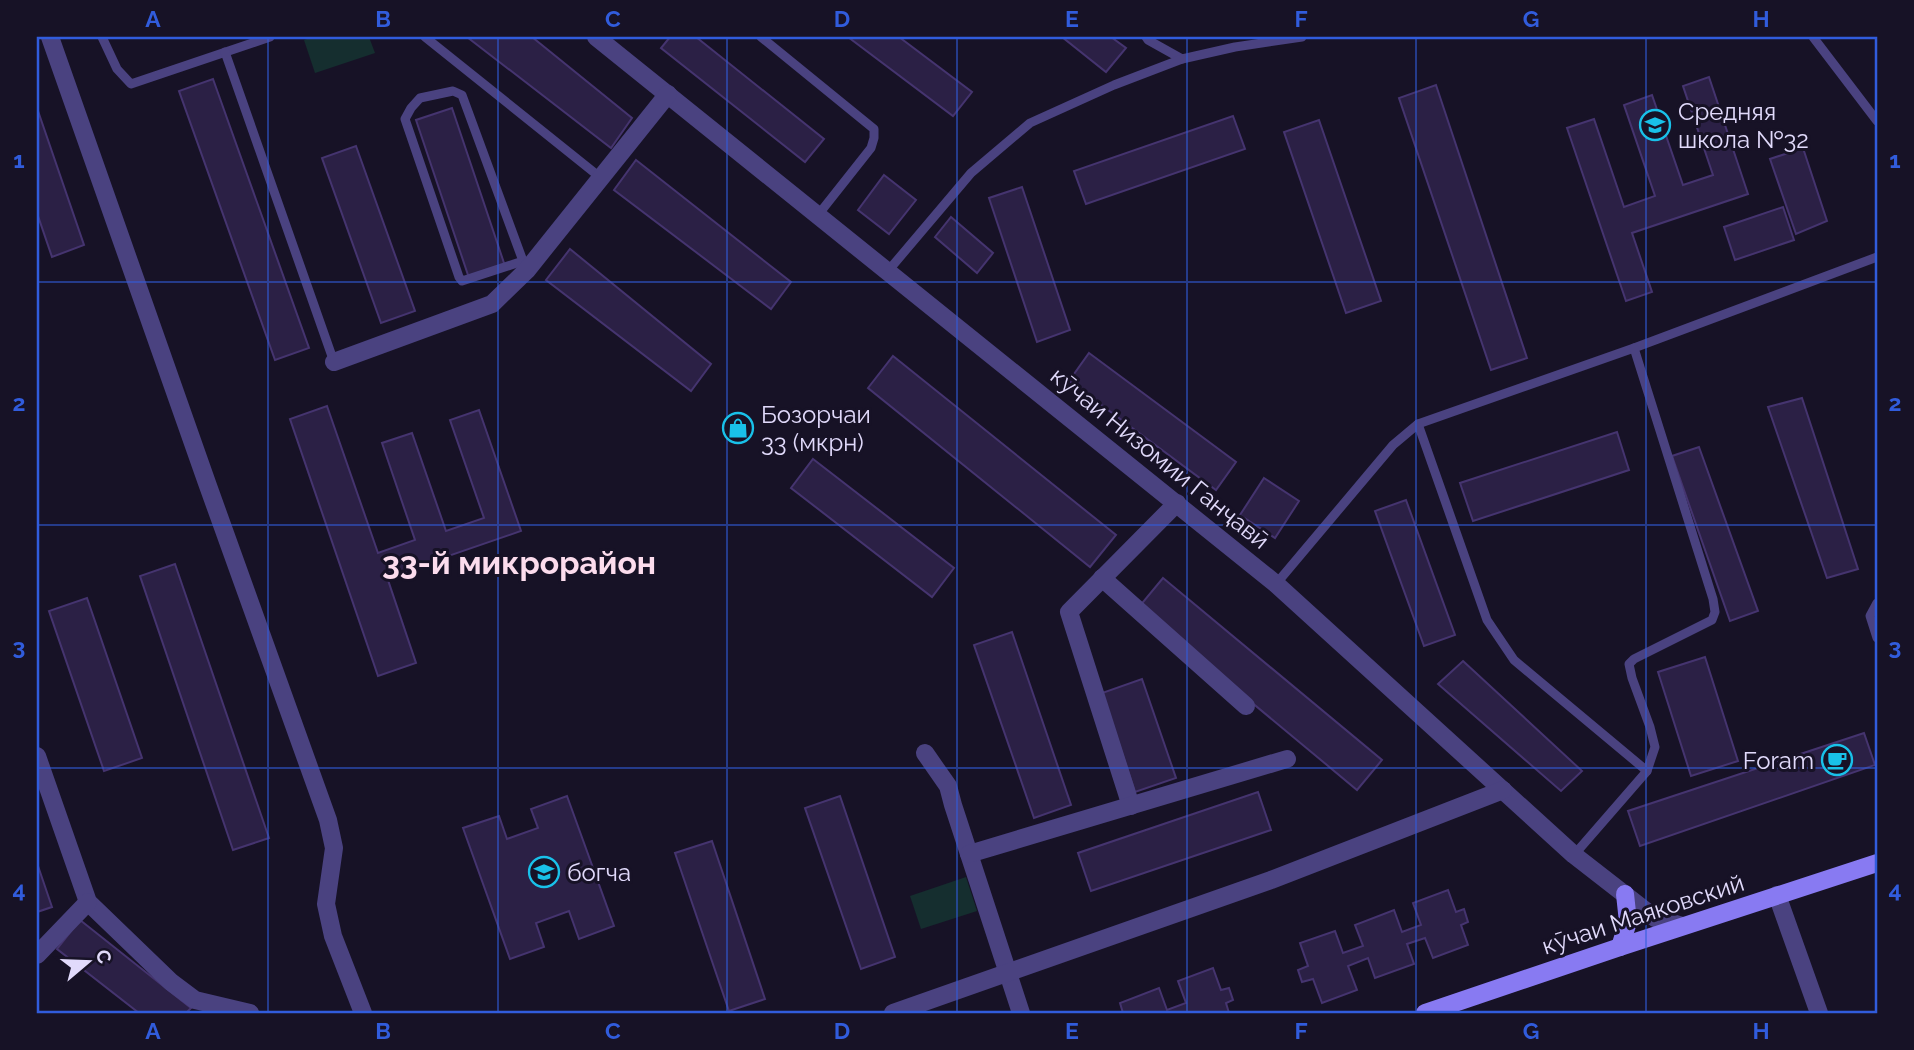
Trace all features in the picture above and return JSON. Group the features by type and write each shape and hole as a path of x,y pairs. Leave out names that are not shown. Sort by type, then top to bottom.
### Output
{"street":[{"path":"50,37 328,820 334,848 326,904 333,936 363,1013"},
{"name":"кӯчаи Низомии Ганҷавӣ","path":"598,37 1276,584 1574,855 1655,918 1682,926"},
{"path":"334,362 492,304 601,178 668,94"},
{"path":"1131,806 1069,611 1177,503"},
{"path":"1102,578 1246,706"},
{"path":"925,752 948,786 1021,1013"},
{"path":"37,755 88,902 172,982 195,1000 250,1013"},
{"path":"969,854 1287,759"},
{"path":"893,1013 1271,880 1503,790"},
{"name":"кӯчаи Маяковский","path":"1425,1013 1877,863"},
{"path":"1620,947 1629,922 1625,894"},
{"path":"1777,895 1819,1013"},
{"path":"37,955 88,902"}],"lane":[{"path":"102,37 117,69 131,83 270,37"},
{"path":"425,37 601,178"},
{"path":"761,37 874,129 871,148 818,215"},
{"path":"1146,37 1182,59"},
{"path":"888,271 971,173 1030,123 1114,85 1182,59 1234,47 1302,37"},
{"path":"1813,37 1877,121"},
{"path":"225,52 334,362"},
{"path":"453,91 462,95 525,265 462,281 459,277 405,119 420,98 453,91"},
{"path":"1276,584 1393,445 1418,424 1634,348 1877,257"},
{"path":"1574,855 1647,771 1655,747 1629,664 1712,620 1715,612 1634,348"},
{"path":"1418,424 1488,620 1514,660 1647,771"},
{"path":"1877,603 1870,616 1877,638"}],"green space":[{"path":"313,37 369,37 375,53 315,73 304,40"},
{"path":"966,877 977,911 921,929 910,896"}],"building":[{"path":"467,37 532,37 632,118 611,148"},
{"path":"670,37 696,37 824,139 805,162 661,48"},
{"path":"848,37 899,37 972,92 953,116"},
{"path":"1062,37 1111,37 1126,48 1106,72"},
{"path":"1709,77 1748,194 1632,233 1652,292 1626,301 1567,128 1594,119 1624,207 1655,196 1624,105 1652,95 1683,185 1713,175 1683,86"},
{"path":"213,79 309,348 275,360 179,91"},
{"path":"1436,85 1527,358 1491,370 1399,98"},
{"path":"37,108 84,245 52,257 37,213"},
{"path":"452,108 505,266 469,278 416,120"},
{"path":"1233,116 1245,149 1086,204 1074,171"},
{"path":"1319,120 1381,301 1346,313 1284,132"},
{"path":"356,146 415,311 381,323 322,158"},
{"path":"1803,148 1827,221 1796,234 1770,159"},
{"path":"636,160 791,282 771,309 614,190"},
{"path":"884,175 916,200 889,234 858,210"},
{"path":"1022,187 1070,330 1037,342 989,198"},
{"path":"1783,207 1794,240 1735,260 1724,227"},
{"path":"951,217 993,253 977,273 935,237"},
{"path":"570,249 711,364 691,391 546,280"},
{"path":"1089,353 1236,462 1216,490 1069,381"},
{"path":"893,356 1116,535 1090,567 868,388"},
{"path":"1802,398 1858,569 1827,578 1768,407"},
{"path":"327,406 378,553 415,540 382,443 412,433 446,531 484,518 450,420 479,410 521,531 387,577 416,663 378,676 290,419"},
{"path":"1617,432 1629,470 1473,521 1460,483"},
{"path":"1699,447 1758,611 1730,621 1672,456"},
{"path":"813,459 954,568 932,597 791,488"},
{"path":"1264,478 1299,501 1275,538 1240,515"},
{"path":"1406,500 1455,635 1424,646 1375,511"},
{"path":"175,564 269,838 233,850 140,576"},
{"path":"1163,578 1382,760 1357,790 1138,608"},
{"path":"87,598 142,758 104,771 49,611"},
{"path":"1012,632 1071,805 1034,818 974,645"},
{"path":"1705,657 1738,761 1691,776 1658,672"},
{"path":"1463,661 1582,771 1561,791 1438,684"},
{"path":"1142,679 1176,778 1135,792 1102,693"},
{"path":"1864,733 1875,765 1640,846 1628,811"},
{"path":"1258,792 1271,830 1091,891 1078,853"},
{"path":"567,796 614,926 579,939 569,911 536,923 544,947 510,959 463,828 499,816 507,839 538,828 531,809"},
{"path":"840,796 895,957 861,969 805,808"},
{"path":"712,841 765,999 729,1011 675,853"},
{"path":"37,863 52,907 37,912"},
{"path":"1448,890 1456,912 1464,909 1468,922 1461,925 1468,945 1433,958 1425,938 1407,944 1414,964 1375,978 1368,958 1348,966 1357,990 1322,1003 1313,979 1302,982 1298,970 1308,966 1300,943 1335,931 1343,953 1363,946 1355,925 1394,910 1402,932 1421,925 1413,903"},
{"path":"80,920 191,1008 186,1013 139,1013 57,949"},
{"path":"1213,968 1221,990 1229,988 1233,1000 1226,1003 1229,1013 1123,1013 1120,1003 1159,988 1167,1010 1186,1003 1178,981"}],"place":[{"name":"Средняя школа №32","path":"1655,125"},
{"name":"Бозорчаи 33 (мкрн)","path":"738,428"},
{"name":"Foram","path":"1837,760"},
{"name":"богча","path":"544,872"}],"district":[{"name":"33-й микрорайон","path":"519,562"}]}
